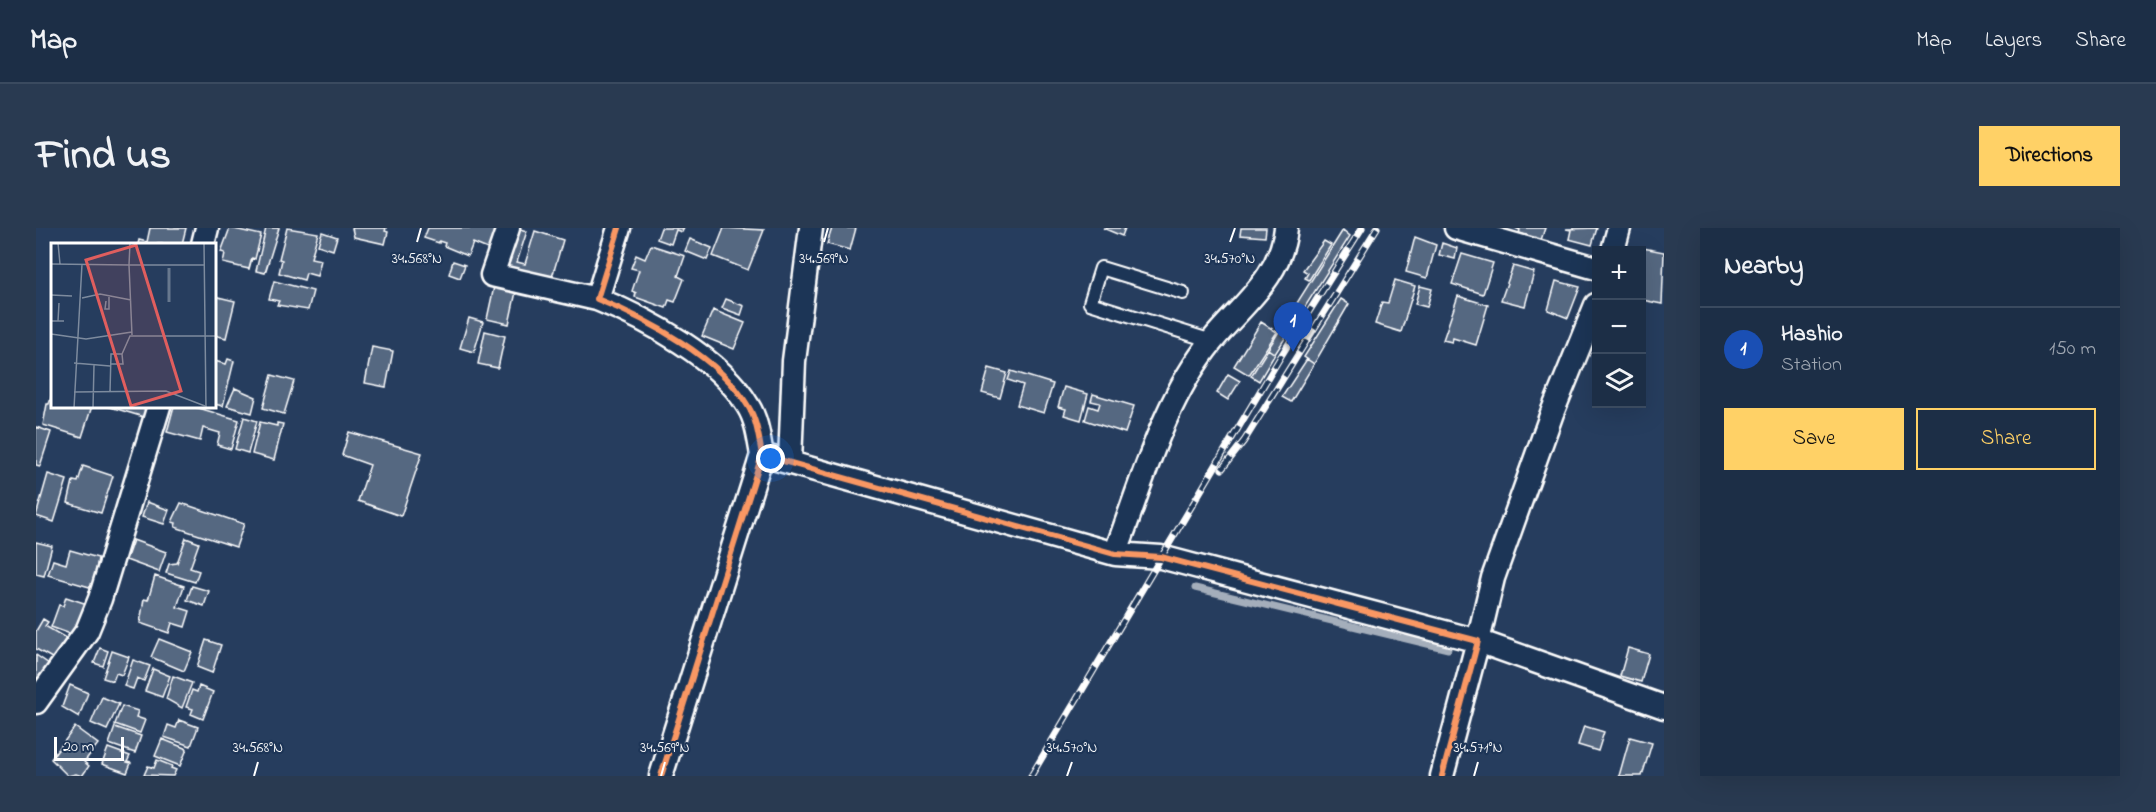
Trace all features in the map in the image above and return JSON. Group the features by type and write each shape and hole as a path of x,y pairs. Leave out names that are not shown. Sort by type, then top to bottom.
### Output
{"street":[{"path":"204,243 207,228"},
{"path":"508,228 492,275 597,300 622,309 677,340 727,381 748,405 758,432 762,455 661,776"},
{"path":"597,300 619,228"},
{"path":"790,462 794,361 811,228"},
{"path":"1115,554 1167,417 1184,384 1212,341 1267,281 1279,259 1286,228"},
{"path":"1456,228 1592,267"},
{"path":"1614,246 1619,228"},
{"path":"1442,776 1493,578 1552,413 1592,315"},
{"path":"36,702 87,631 100,599 158,408"},
{"path":"762,455 1115,554 1161,557 1478,641 1664,707"}],"lane":[{"path":"1183,293 1101,268 1090,303 1212,341"}],"building":[{"path":"150,228 186,228 182,243 138,243 139,240 147,242"},
{"path":"230,228 261,235 255,259 252,258 249,269 223,263 225,253 221,252"},
{"path":"266,228 279,228 265,273 256,271"},
{"path":"287,228 318,233 311,258 321,260 317,276 306,273 304,280 279,273 282,260 279,259"},
{"path":"352,228 386,228 385,231 388,232 385,244 354,237"},
{"path":"428,228 499,228 490,250 473,243 468,256 444,246 445,243 424,238"},
{"path":"516,228 527,231 517,262 525,264 535,231 563,240 550,284 499,269"},
{"path":"661,228 684,228 682,232 676,230 671,244 657,239"},
{"path":"724,228 764,230 748,270 713,256"},
{"path":"832,228 856,228 850,250 827,244"},
{"path":"1103,228 1125,228 1122,236"},
{"path":"1241,228 1266,228 1265,237 1240,235"},
{"path":"1515,228 1545,228 1541,240 1519,233 1520,230"},
{"path":"1597,228 1592,245 1569,239 1571,230 1566,229"},
{"path":"1343,230 1350,236 1275,354 1268,349"},
{"path":"322,232 337,237 333,250 318,245"},
{"path":"1415,237 1436,245 1427,278 1406,272"},
{"path":"690,239 712,248 707,260 685,251"},
{"path":"1324,241 1331,245 1309,280 1305,278 1308,273 1303,270"},
{"path":"1442,243 1457,248 1455,259 1439,255"},
{"path":"651,245 685,256 678,276 684,279 675,302 669,300 666,308 635,297 636,293 632,291 639,270 631,268 636,255 645,259"},
{"path":"1646,249 1664,252 1662,304 1646,301"},
{"path":"1462,254 1493,263 1483,294 1452,284"},
{"path":"453,261 465,265 460,278 449,274"},
{"path":"1513,266 1534,272 1525,306 1501,300"},
{"path":"1395,280 1415,286 1401,332 1375,324 1382,302 1388,303"},
{"path":"274,281 313,291 308,310 277,305 279,301 269,299"},
{"path":"1556,281 1580,287 1568,318 1548,310"},
{"path":"495,282 517,287 509,324 487,319"},
{"path":"1420,286 1432,289 1427,307 1415,304"},
{"path":"216,296 235,301 226,338 216,336"},
{"path":"1458,296 1488,305 1476,345 1453,338 1452,342 1443,340"},
{"path":"726,299 744,306 741,315 722,308"},
{"path":"1341,299 1349,304 1314,364 1304,357"},
{"path":"713,310 745,323 734,349 702,336"},
{"path":"469,318 483,322 474,352 460,348"},
{"path":"1261,322 1277,332 1249,375 1234,366"},
{"path":"485,331 505,336 498,368 478,364"},
{"path":"372,347 393,351 386,387 365,383"},
{"path":"1268,349 1275,354 1259,381 1251,376"},
{"path":"228,359 234,361 223,406 216,404 216,362 226,364"},
{"path":"1307,359 1314,364 1291,402 1282,397"},
{"path":"989,368 1007,373 1000,398 982,393"},
{"path":"1011,371 1053,384 1044,413 1017,405 1023,385 1008,380"},
{"path":"1228,374 1240,381 1228,400 1217,393"},
{"path":"272,375 294,381 284,414 263,408"},
{"path":"1064,387 1088,394 1081,420 1064,415 1066,409 1058,407"},
{"path":"235,388 256,397 252,413 227,406"},
{"path":"1093,394 1134,406 1125,433 1085,420 1089,406 1098,409 1100,403 1091,401"},
{"path":"51,398 51,408 91,408 82,437 43,425 47,404"},
{"path":"114,408 150,408 147,418"},
{"path":"173,408 199,408 239,420 231,449 217,445 220,433 203,428 200,441 167,432"},
{"path":"244,417 257,421 248,453 235,449"},
{"path":"260,422 277,426 277,423 283,424 274,460 252,454"},
{"path":"36,427 51,432 40,466 36,465"},
{"path":"349,432 422,453 401,516 358,501 370,465 342,455"},
{"path":"83,466 113,476 101,513 68,503 73,481 78,482"},
{"path":"48,474 67,480 54,522 36,516"},
{"path":"147,502 169,510 164,524 142,517"},
{"path":"181,503 244,524 236,547 175,527 176,523 172,522"},
{"path":"186,538 199,543 190,568 199,571 195,582 166,573 169,564 177,563"},
{"path":"133,540 166,552 159,572 126,560"},
{"path":"36,542 52,546 44,576 36,574"},
{"path":"70,550 98,558 93,588 48,575 53,560 66,564"},
{"path":"155,576 184,586 177,607 190,611 185,627 172,623 169,633 140,623 144,599 148,600"},
{"path":"192,586 209,591 204,606 187,600"},
{"path":"66,597 87,604 76,636 51,627 59,605 63,606"},
{"path":"43,619 48,622 45,626 71,641 59,662 36,649 36,631"},
{"path":"159,639 192,652 184,671 151,657"},
{"path":"206,640 221,645 212,673 197,667"},
{"path":"100,648 108,651 103,666 94,663"},
{"path":"1628,648 1649,654 1641,682 1620,676"},
{"path":"112,651 129,657 122,675 116,673 113,681 103,678"},
{"path":"36,655 49,664 36,683"},
{"path":"133,660 150,666 144,681 137,678 133,689 124,686"},
{"path":"153,669 170,676 162,697 145,691"},
{"path":"173,676 192,683 182,708 166,699"},
{"path":"70,685 88,693 79,717 62,707"},
{"path":"199,686 213,692 203,719 191,714 193,709 186,707 192,690 197,692"},
{"path":"102,697 119,704 107,730 91,723"},
{"path":"122,706 138,711 136,717 145,720 140,733 115,724"},
{"path":"179,720 198,727 191,746 164,737 168,725 176,728"},
{"path":"1584,726 1604,732 1598,751 1578,745"},
{"path":"75,727 98,744 84,762 89,766 82,776 76,774 68,776 51,759"},
{"path":"115,727 141,736 135,753 109,744"},
{"path":"1630,737 1652,743 1642,776 1619,776"},
{"path":"162,739 187,749 180,766 155,756"},
{"path":"108,748 130,756 127,762 131,763 127,773 102,764"},
{"path":"157,760 176,770 173,776 144,775 148,766 154,768"}],"waterway":[{"path":"1195,588 1448,649"}],"railway":[{"path":"1031,776 1281,356 1362,228"},
{"path":"1222,469 1244,441 1377,228"}],"cycle path":[{"path":"619,228 597,299 638,317 681,342 720,372 736,388 751,411 762,455 661,776"},
{"path":"762,455 1115,554 1161,557 1478,641 1442,776"}],"place":[{"name":"Hashio","path":"1293,352"}]}
